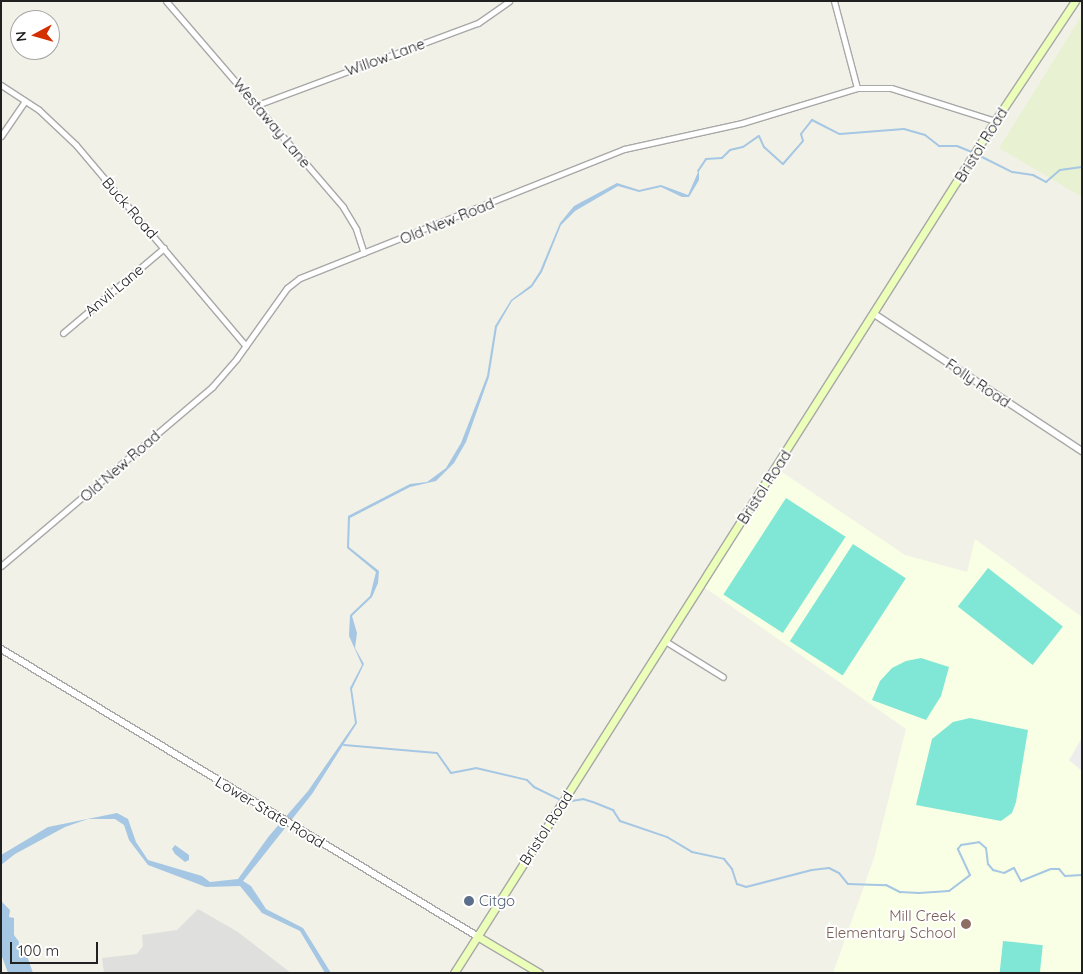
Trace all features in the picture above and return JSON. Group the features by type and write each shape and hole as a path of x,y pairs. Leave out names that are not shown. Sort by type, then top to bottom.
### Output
{"main road":[{"name":"Bristol Road","path":"454,973 995,121 1075,1"},
{"name":"Lower State Road","path":"477,936 539,973"}],"street":[{"name":"Westaway Lane","path":"166,1 257,105 342,207 356,230 364,253"},
{"name":"Willow Lane","path":"257,105 478,23 509,1"},
{"path":"834,1 857,88"},
{"name":"Buck Road","path":"1,85 26,101 76,145 246,346"},
{"name":"Old New Road","path":"1,566 212,387 246,346 292,283 624,149 742,123 857,88 891,88 995,121"},
{"path":"1,136 26,101"},
{"name":"Anvil Lane","path":"63,333 164,248"},
{"name":"Folly Road","path":"874,314 1082,452"},
{"path":"665,641 722,677"},
{"name":"Lower State Road","path":"1,649 285,822 477,936"}],"shaded area":[{"path":"1082,15 1082,197 999,148"},
{"path":"699,170 699,180 689,197 682,197 661,187 639,192 618,186 575,211 561,225 542,272 532,287 512,301 497,327 489,377 466,442 454,463 436,481 410,487 350,518 349,547 379,571 378,583 372,597 352,616 357,633 355,648 364,664 352,689 357,723 312,794 243,881 251,886 266,909 303,928 331,973 325,973 300,931 262,913 240,886 206,887 148,865 129,840 124,825 115,819 88,819 65,827 15,854 1,865 1,855 48,827 117,813 128,819 136,842 148,860 202,876 210,882 238,879 269,836 308,791 355,723 350,688 362,665 349,636 350,615 370,596 376,572 347,548 348,516 410,484 427,482 446,468 461,443 487,376 495,326 511,300 531,285 540,271 560,223 574,206 617,183 639,190 661,185 688,195"},
{"path":"776,468 905,555 967,572 975,539 1082,617 1082,973 833,973 874,858 906,729 701,585"},
{"path":"786,498 846,537 783,633 723,594"},
{"path":"853,544 906,578 843,676 790,641"},
{"path":"988,568 1063,626 1033,665 958,607"},
{"path":"921,658 949,667 941,696 926,720 872,700 880,681 892,668 906,661"},
{"path":"970,718 1028,730 1016,802 1012,813 1001,821 916,805 932,739 953,722"},
{"path":"1082,738 1082,771 1069,760"},
{"path":"175,845 189,855 189,860 185,862 175,854 172,849"},
{"path":"1,901 10,910 9,917 14,918 14,935 25,950 33,973 8,973 1,954"},
{"path":"198,909 238,932 291,973 104,973 102,958 137,954 143,946 142,935 177,930"},
{"path":"1003,941 1043,945 1040,973 1000,973"}],"waterway":[{"path":"698,171 706,159 722,158 730,150 743,147 759,136 764,147 783,164 803,141 801,134 812,120 840,134 904,129 925,135 939,146 957,146 972,152"},
{"path":"976,154 1012,172 1033,175 1046,182 1060,170 1082,167"},
{"path":"344,745 437,753 451,773 476,768 527,780 534,787 561,800"},
{"path":"565,802 583,799 593,802 613,810 620,821 667,837 692,852 724,859 732,869 737,884 746,887 812,870 829,868 839,873 848,884 886,885 900,892 949,891 970,875 958,849 961,845 979,842 986,848 988,864 993,870 1004,873 1014,868 1021,881 1051,869 1059,869 1065,876 1082,875"}],"place":[{"name":"Citgo","path":"469,901"},
{"name":"Mill Creek Elementary School","path":"966,924"}]}
